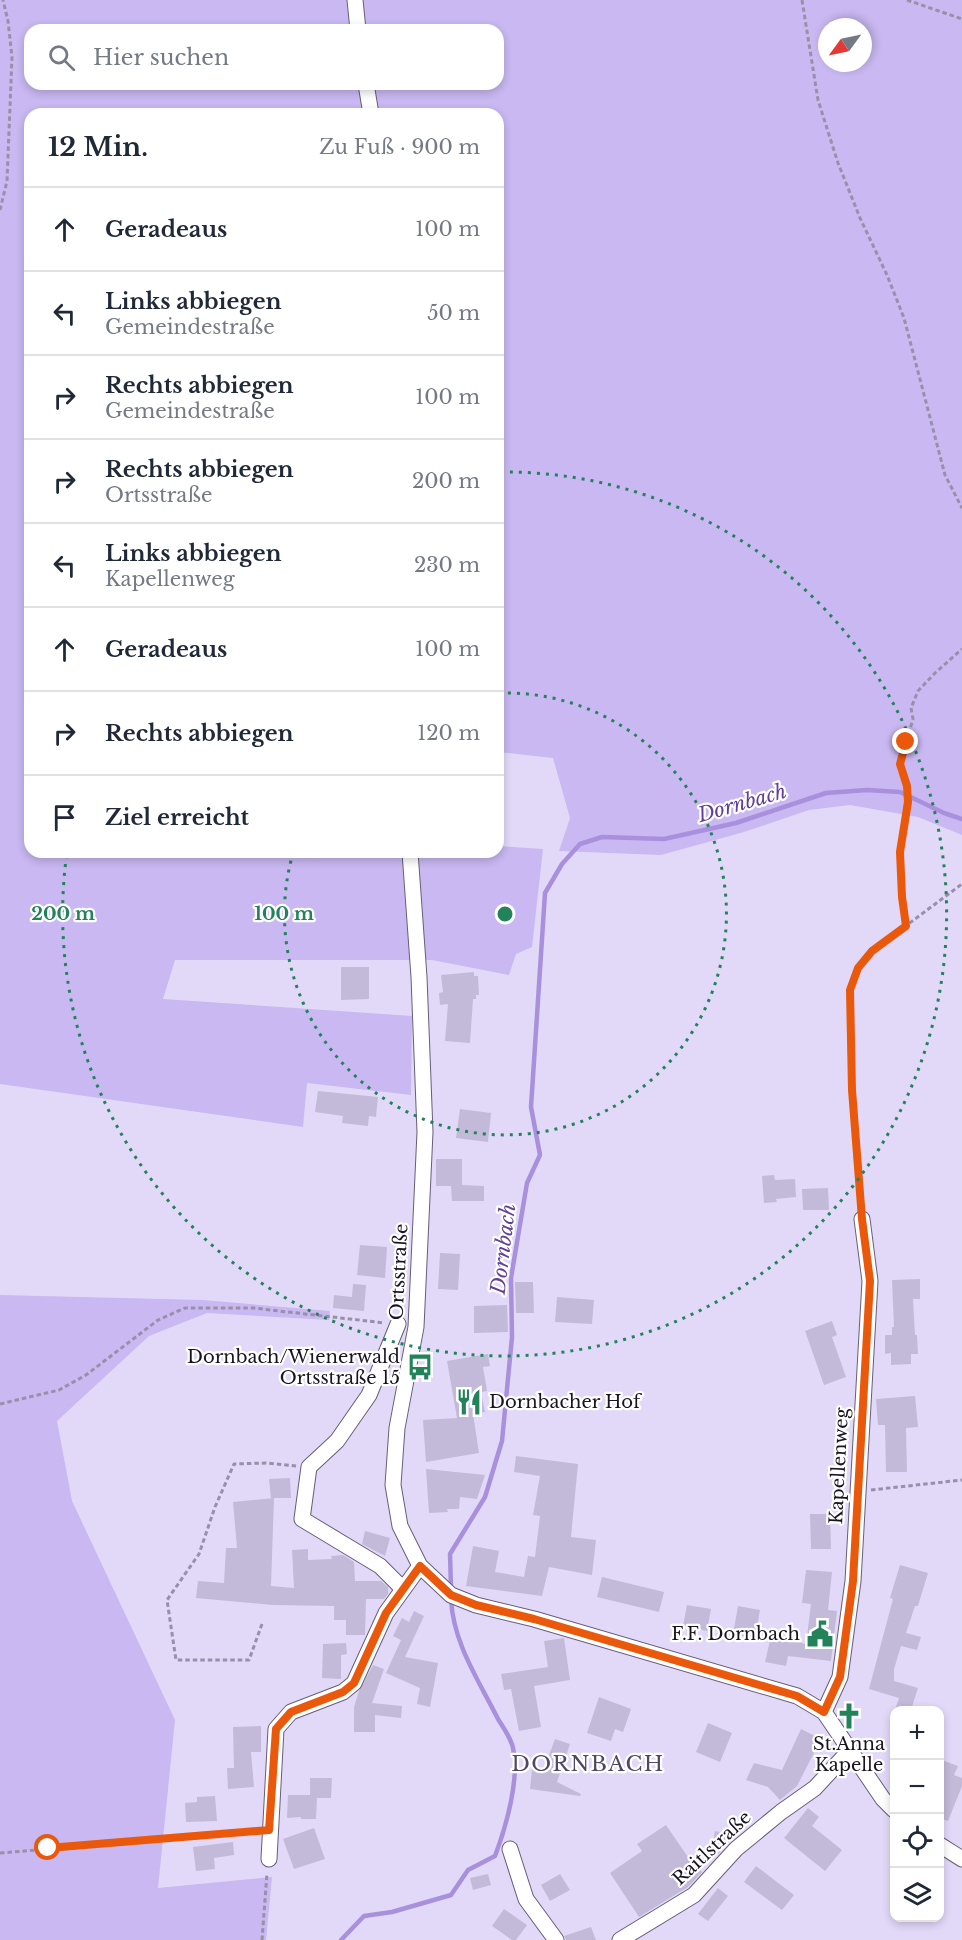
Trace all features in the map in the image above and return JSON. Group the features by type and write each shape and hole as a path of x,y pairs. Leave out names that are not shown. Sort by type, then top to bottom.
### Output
{"street":[{"path":"355,0 357,24"},
{"path":"367,90 370,108"},
{"name":"Ortsstraße","path":"410,858 419,977 425,1132 416,1327 397,1428 393,1485 400,1526 420,1566 451,1595 476,1605 534,1619 797,1696 824,1712 890,1806"},
{"name":"Kapellenweg","path":"824,1712 840,1677 853,1581 870,1281 862,1219"},
{"path":"398,1324 369,1395 337,1441 309,1467 302,1519 380,1566 403,1589"},
{"path":"268,1859 276,1729 291,1712 343,1692 354,1683 386,1613 420,1566"},
{"name":"Raitlstraße","path":"620,1940 694,1895 736,1849 815,1788 850,1750"},
{"path":"944,1848 962,1859"},
{"path":"510,1849 526,1899 556,1940"}],"path":[{"path":"0,210 7,181 12,57 3,0"},
{"path":"802,0 818,100 838,163 904,318 945,475 962,508"},
{"path":"907,0 962,19"},
{"path":"906,926 900,852 908,802 907,786 900,764 913,719 911,708 918,692 962,649"},
{"path":"862,1219 852,1090 850,990 858,968 872,951 962,884"},
{"path":"0,1404 59,1389 86,1375 158,1320 185,1308 253,1308 398,1324"},
{"path":"262,1624 249,1660 176,1660 168,1600 199,1554 215,1507 234,1464 266,1463 309,1467"},
{"path":"857,1492 962,1480"},
{"path":"0,1853 269,1830"},
{"path":"262,1940 268,1859"}],"shaded area":[{"path":"0,0 962,0 962,835 918,817 850,805 809,810 744,832 661,855 559,851 570,818 553,758 504,753 504,108 24,108 24,858 504,858 504,846 543,849 532,947 516,954 509,975 432,960 175,960 163,999 412,1016 411,1095 307,1083 303,1127 0,1084"},
{"path":"0,1295 203,1300 330,1311 329,1320 207,1313 149,1336 57,1421 72,1501 175,1720 158,1888 272,1877 266,1940 0,1940"}],"building":[{"path":"341,967 369,967 369,999 341,1000"},
{"path":"474,972 474,976 478,976 479,995 473,999 470,1043 445,1041 448,1004 440,1005 439,993 443,992 441,975"},
{"path":"318,1091 378,1097 376,1117 369,1116 368,1126 342,1123 343,1116 315,1112"},
{"path":"460,1109 491,1113 488,1142 456,1138"},
{"path":"436,1159 462,1159 462,1185 484,1186 484,1201 452,1201 451,1186 436,1186"},
{"path":"774,1175 775,1180 795,1179 796,1197 764,1203 762,1176"},
{"path":"828,1188 829,1210 803,1210 802,1189"},
{"path":"360,1245 387,1247 385,1278 357,1275"},
{"path":"440,1253 460,1254 458,1290 438,1289"},
{"path":"920,1279 920,1299 913,1299 918,1354 911,1354 911,1364 891,1365 891,1353 885,1354 885,1335 892,1335 892,1327 894,1327 892,1280"},
{"path":"515,1282 533,1282 534,1313 516,1313"},
{"path":"353,1284 366,1285 364,1311 333,1308 334,1295 352,1297"},
{"path":"557,1297 594,1300 592,1324 555,1322"},
{"path":"507,1305 508,1332 474,1333 474,1306"},
{"path":"832,1321 837,1335 832,1337 846,1377 824,1385 805,1331"},
{"name":"Dornbacher Hof","path":"488,1354 490,1366 483,1367 487,1391 481,1392 485,1412 473,1414 479,1453 426,1462 423,1420 457,1418 447,1361"},
{"path":"915,1396 918,1427 906,1428 907,1472 886,1472 885,1425 878,1425 876,1399"},
{"path":"516,1456 578,1464 571,1537 596,1540 592,1575 549,1567 542,1596 466,1586 473,1546 499,1551 495,1572 524,1577 528,1556 535,1557 540,1516 533,1515 540,1476 514,1472"},
{"path":"426,1469 485,1475 477,1499 460,1497 459,1509 429,1513"},
{"path":"290,1478 291,1498 271,1498 269,1479"},
{"path":"274,1498 271,1586 294,1588 292,1550 308,1549 308,1560 332,1559 331,1556 343,1555 354,1562 355,1581 381,1581 388,1587 388,1594 384,1599 366,1599 365,1635 346,1635 346,1620 334,1620 334,1606 273,1605 196,1598 198,1581 224,1583 226,1548 237,1548 233,1502"},
{"path":"810,1514 830,1514 831,1549 811,1549"},
{"path":"365,1531 390,1538 385,1556 362,1544"},
{"path":"900,1565 928,1573 918,1606 915,1606 906,1633 921,1637 917,1650 901,1646 894,1669 894,1681 918,1688 912,1706 896,1706 899,1698 869,1689 893,1599 890,1598"},
{"path":"806,1570 832,1572 828,1610 837,1611 831,1661 788,1656 786,1666 765,1662 771,1636 806,1644 811,1604 802,1603"},
{"path":"602,1577 664,1592 659,1612 597,1597"},
{"path":"687,1605 711,1609 707,1631 683,1626"},
{"path":"738,1606 760,1610 755,1638 733,1634"},
{"path":"414,1611 424,1616 405,1657 438,1663 430,1707 417,1704 420,1688 386,1673 401,1640 393,1636 402,1618 409,1622"},
{"path":"564,1638 570,1680 534,1686 541,1727 519,1731 511,1689 504,1690 501,1674 548,1667 544,1641"},
{"path":"346,1643 347,1654 341,1655 341,1679 322,1678 323,1644"},
{"path":"373,1665 384,1669 372,1703 402,1706 401,1718 375,1715 375,1732 354,1732 354,1707 359,1691"},
{"path":"599,1697 631,1709 623,1732 615,1729 611,1741 587,1733"},
{"path":"708,1723 732,1733 720,1762 696,1752"},
{"path":"261,1726 261,1752 251,1752 254,1787 228,1789 227,1768 234,1768 233,1727"},
{"path":"801,1729 821,1739 797,1786 780,1800 768,1787 746,1780 754,1763 782,1770"},
{"path":"555,1739 570,1744 557,1782 581,1794 580,1796 530,1789 532,1769 543,1771"},
{"path":"944,1761 958,1766 954,1775 962,1778 962,1786 948,1821 944,1820"},
{"path":"310,1778 332,1778 331,1798 317,1798 316,1819 287,1818 288,1795 310,1795"},
{"path":"215,1796 217,1821 186,1822 185,1803 197,1802 197,1797"},
{"path":"808,1808 819,1817 812,1826 842,1850 825,1871 784,1838"},
{"path":"666,1825 692,1863 695,1861 702,1872 688,1887 639,1917 610,1873 642,1851 637,1844"},
{"path":"314,1828 325,1859 294,1869 283,1839"},
{"path":"715,1831 729,1834 727,1844 718,1854 711,1853"},
{"path":"233,1842 234,1855 214,1858 215,1869 196,1871 193,1847"},
{"path":"756,1866 794,1895 782,1910 744,1882"},
{"path":"488,1874 491,1885 473,1890 470,1878"},
{"path":"560,1874 570,1890 550,1901 541,1885"},
{"path":"718,1888 728,1896 708,1921 698,1914"},
{"path":"504,1909 527,1925 516,1940 512,1940 492,1926"},
{"path":"591,1927 596,1940 566,1940 564,1936"}],"waterway":[{"name":"Dornbach","path":"451,1588 450,1554 485,1497 502,1441 512,1337 511,1278 527,1183 540,1155 531,1107 545,893 562,864 580,844 602,837 664,839 736,823 826,793 867,790 900,792 962,819"},
{"name":"Dornbach","path":"341,1940 364,1916 392,1912 451,1895 468,1870 495,1856 499,1844 513,1788 515,1773 513,1748 462,1646 451,1599"}],"place":[{"name":"Dornbach/Wienerwald Ortsstraße 15","path":"420,1367"},
{"name":"Dornbacher Hof","path":"469,1402"},
{"name":"F.F. Dornbach","path":"820,1634"},
{"name":"St.Anna Kapelle","path":"849,1716"}],"district":[{"name":"DORNBACH","path":"588,1764"}],"route":[{"path":"48,1848 269,1830 276,1729 291,1712 343,1692 354,1683 386,1613 420,1566 451,1595 476,1605 534,1619 797,1696 824,1712 840,1677 853,1581 870,1281 862,1219 852,1090 850,990 858,968 872,951 906,926 900,852 908,802 907,786 900,764 906,742"}]}
